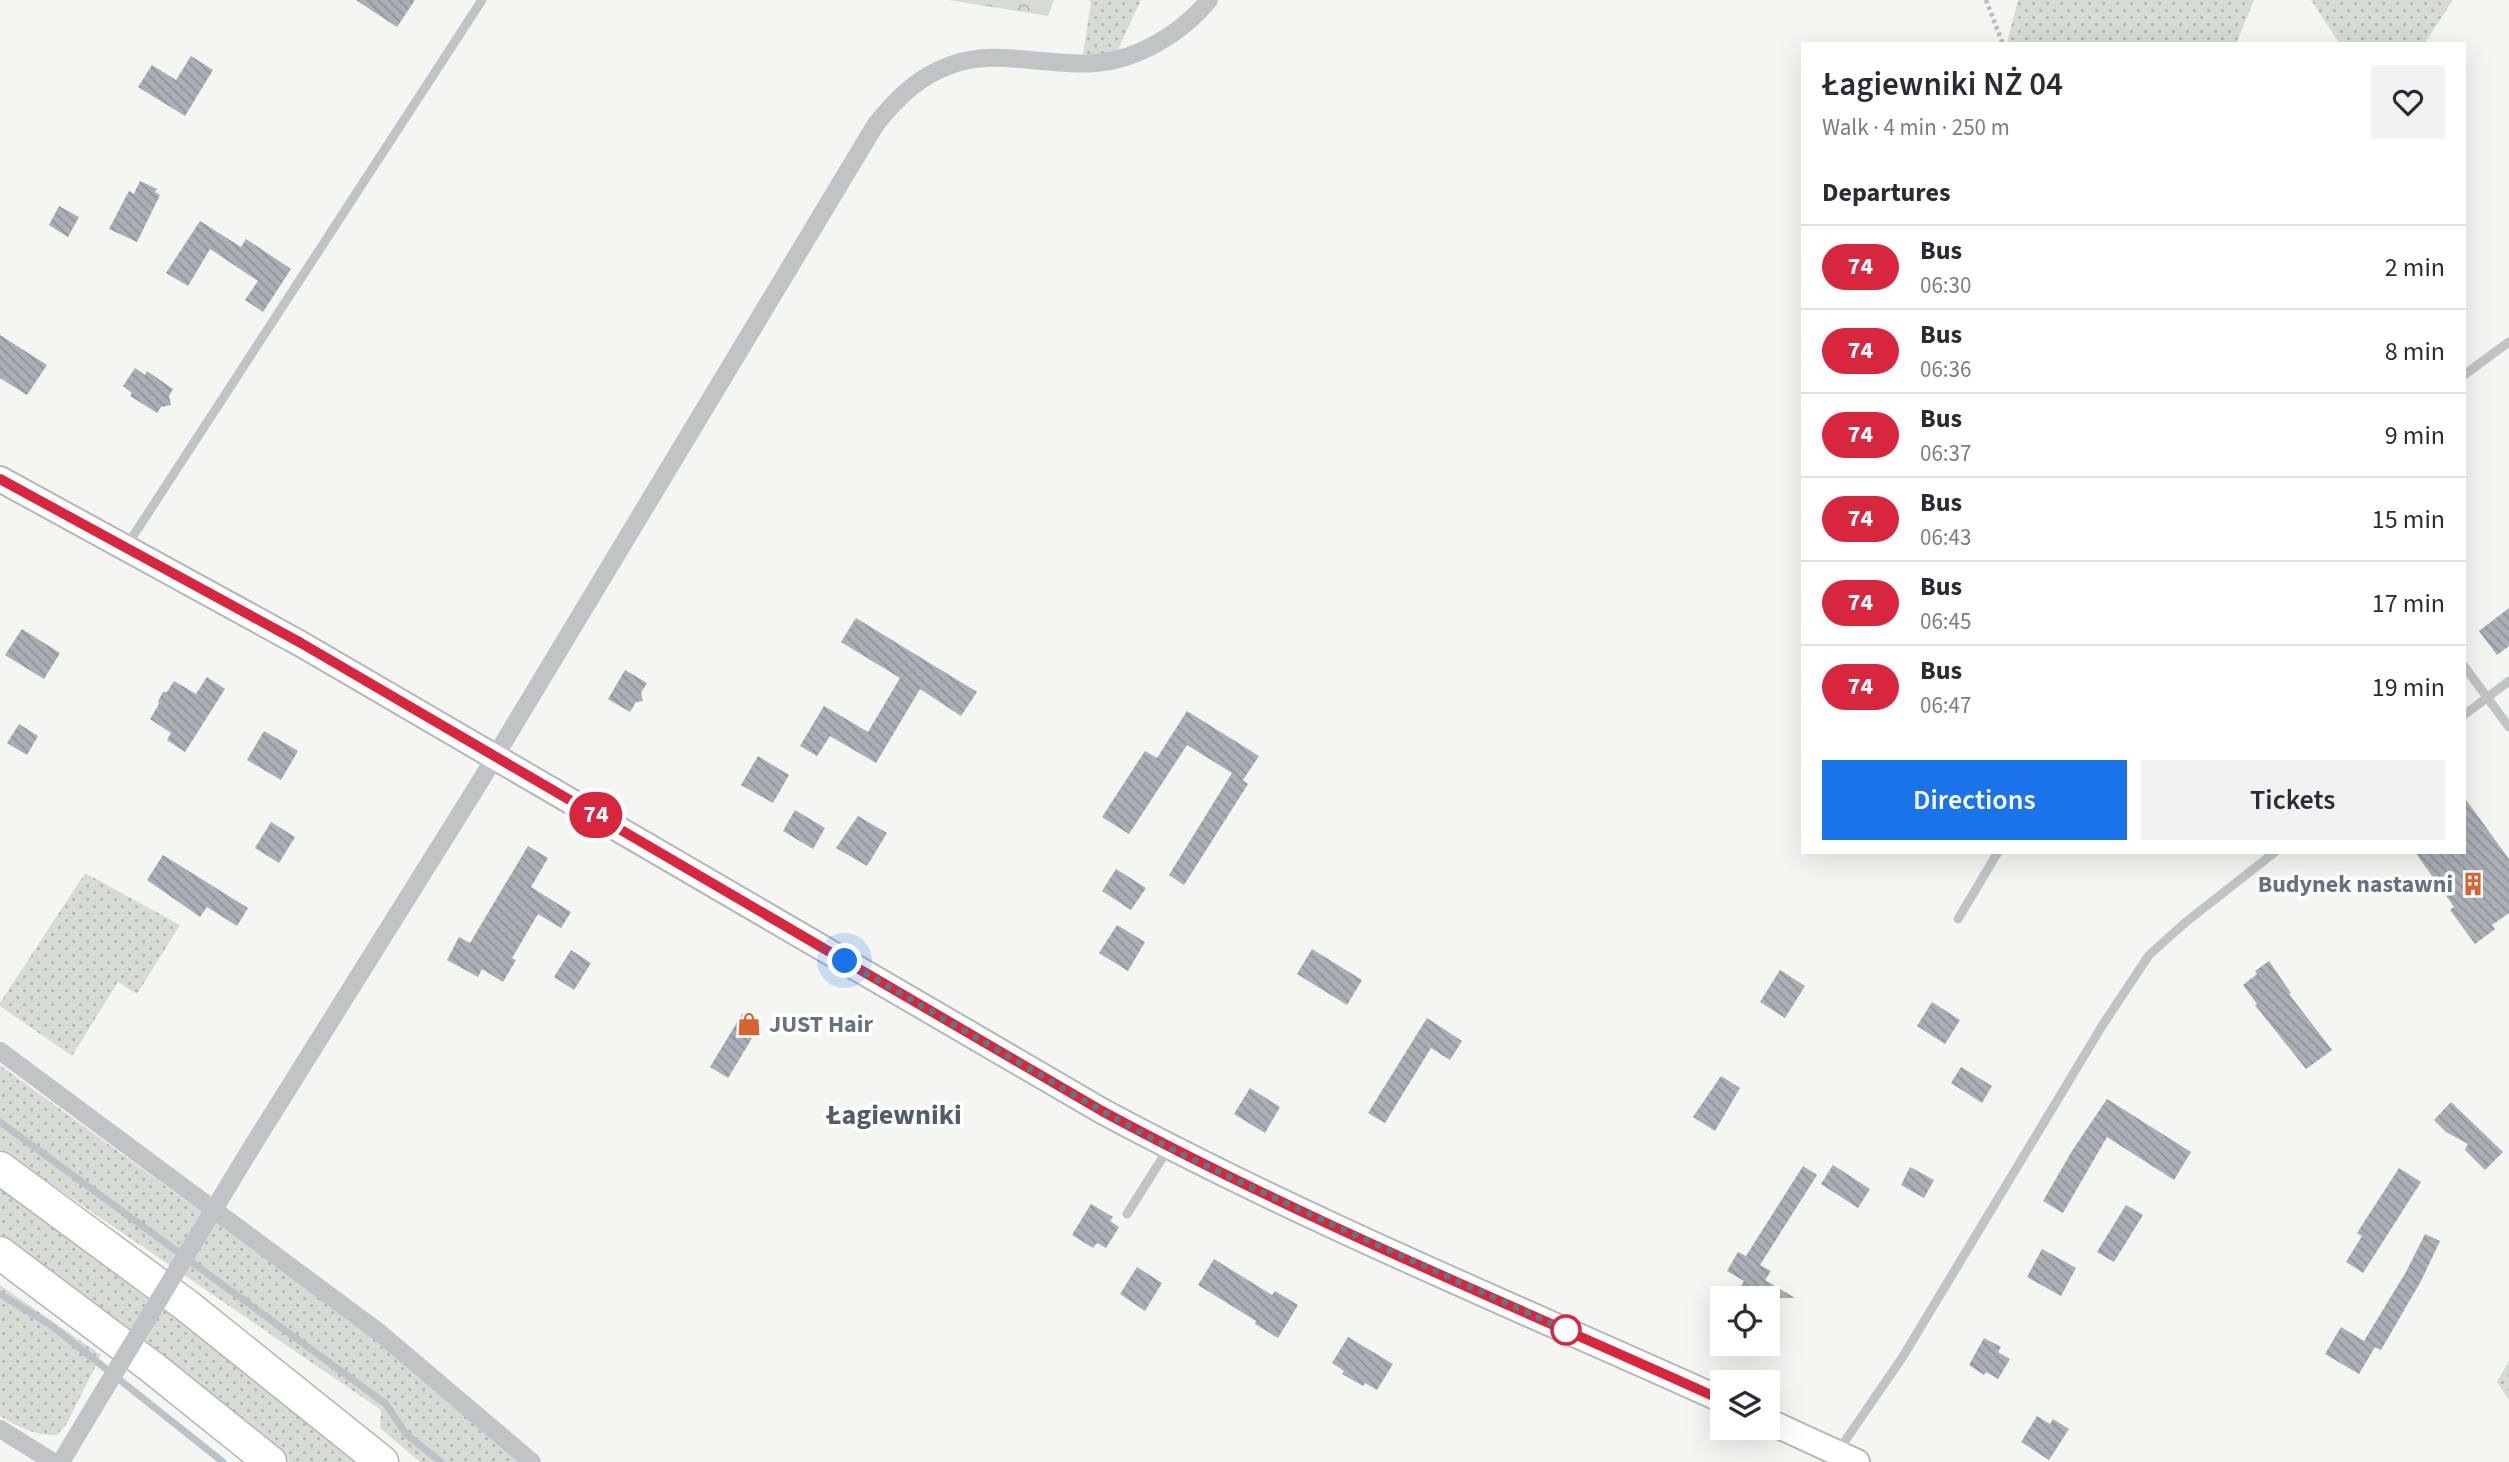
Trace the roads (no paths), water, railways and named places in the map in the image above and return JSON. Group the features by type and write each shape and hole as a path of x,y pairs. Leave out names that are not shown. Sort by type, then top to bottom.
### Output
{"highway":[{"path":"0,1168 186,1305 382,1462"},
{"path":"0,1253 153,1368 270,1462"}],"street":[{"path":"61,1462 253,1145 495,755 876,124 906,91 937,70 971,60 1012,58 1095,63 1133,54 1153,46 1188,22 1209,0"},
{"path":"0,479 250,615 495,755 1102,1111 1168,1147 1282,1202 1710,1395"},
{"path":"0,1051 380,1333 532,1462"},
{"path":"1780,1426 1847,1457"},
{"path":"0,1429 53,1462"}],"lane":[{"path":"125,548 482,0"},
{"path":"2466,374 2509,342"},
{"path":"2466,669 2509,727"},
{"path":"2466,714 2509,681"},
{"path":"1958,919 1997,854"},
{"path":"1847,1457 1902,1358 2102,1026 2149,955 2186,922 2272,854"},
{"path":"1127,1214 1168,1147"}],"waterway":[{"path":"0,1122 386,1404 406,1434 441,1462"},
{"path":"0,1294 52,1326 223,1462"}],"place":[{"name":"Budynek nastawni","path":"2473,884"},
{"name":"JUST Hair","path":"749,1024"}],"district":[{"name":"Łagiewniki","path":"894,1114"}]}
